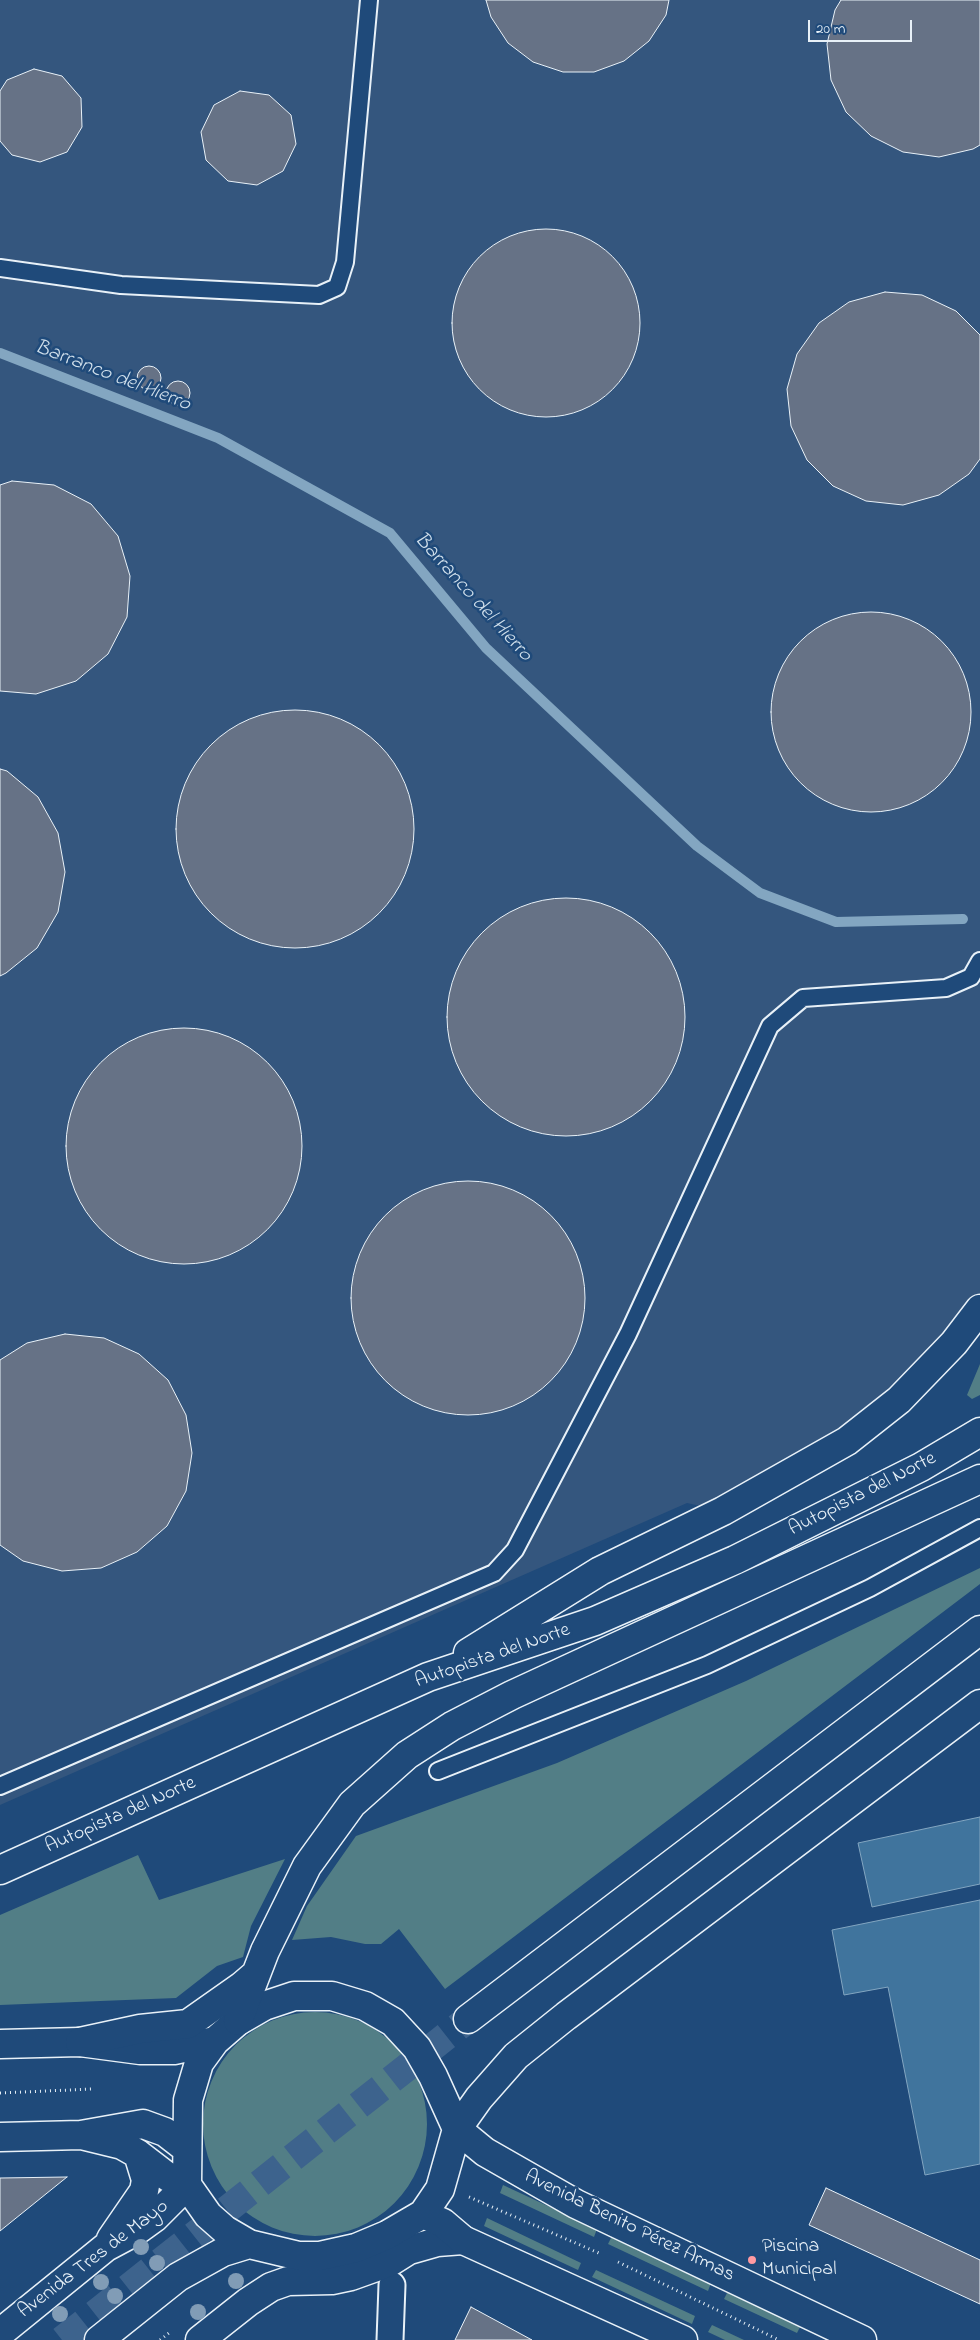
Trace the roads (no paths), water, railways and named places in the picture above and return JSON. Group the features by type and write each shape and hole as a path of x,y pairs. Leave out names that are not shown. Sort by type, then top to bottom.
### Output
{"main road":[{"path":"428,1677 600,1571 723,1511 847,1441 899,1400 954,1343 980,1309"},
{"name":"Autopista del Norte","path":"0,1870 428,1677 595,1621 735,1560 921,1466 980,1432"},
{"path":"238,2021 257,1973 307,1866 352,1804 407,1755 452,1726 512,1695 980,1479"},
{"path":"468,2019 980,1630"},
{"path":"410,2250 423,2214 440,2189 457,2129 495,2078 516,2056 566,2016 980,1704"},
{"path":"80,2042 140,2029 188,2024 242,1986 257,1973"},
{"path":"187,2186 188,2100 199,2063 215,2041 238,2021 264,2006 294,1996 332,1996 365,2006 393,2022 417,2048 433,2076 457,2129"},
{"path":"0,2044 80,2042 140,2050 174,2050 215,2041"},
{"path":"0,2137 81,2135 143,2124 165,2132 187,2149"},
{"name":"Avenida Benito Pérez Armas","path":"457,2129 501,2162 576,2204 832,2334 862,2340"},
{"path":"81,2135 122,2145 138,2154 168,2177 187,2186 208,2215 225,2230 249,2244 299,2256 336,2254 387,2235 423,2214"},
{"path":"106,2247 137,2204 144,2191 146,2180 138,2154"},
{"name":"Avenida Tres de Mayo","path":"0,2333 106,2247 154,2218 187,2186"},
{"path":"423,2214 442,2223 463,2240 680,2339"},
{"path":"200,2340 248,2302 271,2287 288,2281 332,2280 351,2276 390,2262 410,2250 437,2242 463,2240"},
{"path":"99,2340 178,2278 223,2252 249,2244"}],"street":[{"path":"390,2340 392,2285"}],"lane":[{"path":"0,268 121,285 319,295 337,288 344,262 369,0"},
{"path":"0,1786 494,1573 515,1550 628,1334 770,1026 803,998 946,988 971,977 980,961"},
{"path":"438,1771 707,1665 870,1588 980,1528"}],"waterway":[{"name":"Barranco del Hierro","path":"0,353 218,438 390,533 486,648 697,846 760,893 836,922 963,919"}],"tunnel":[{"path":"62,2340 468,2019"}],"place":[{"name":"Piscina Municipal","path":"752,2260"}]}
